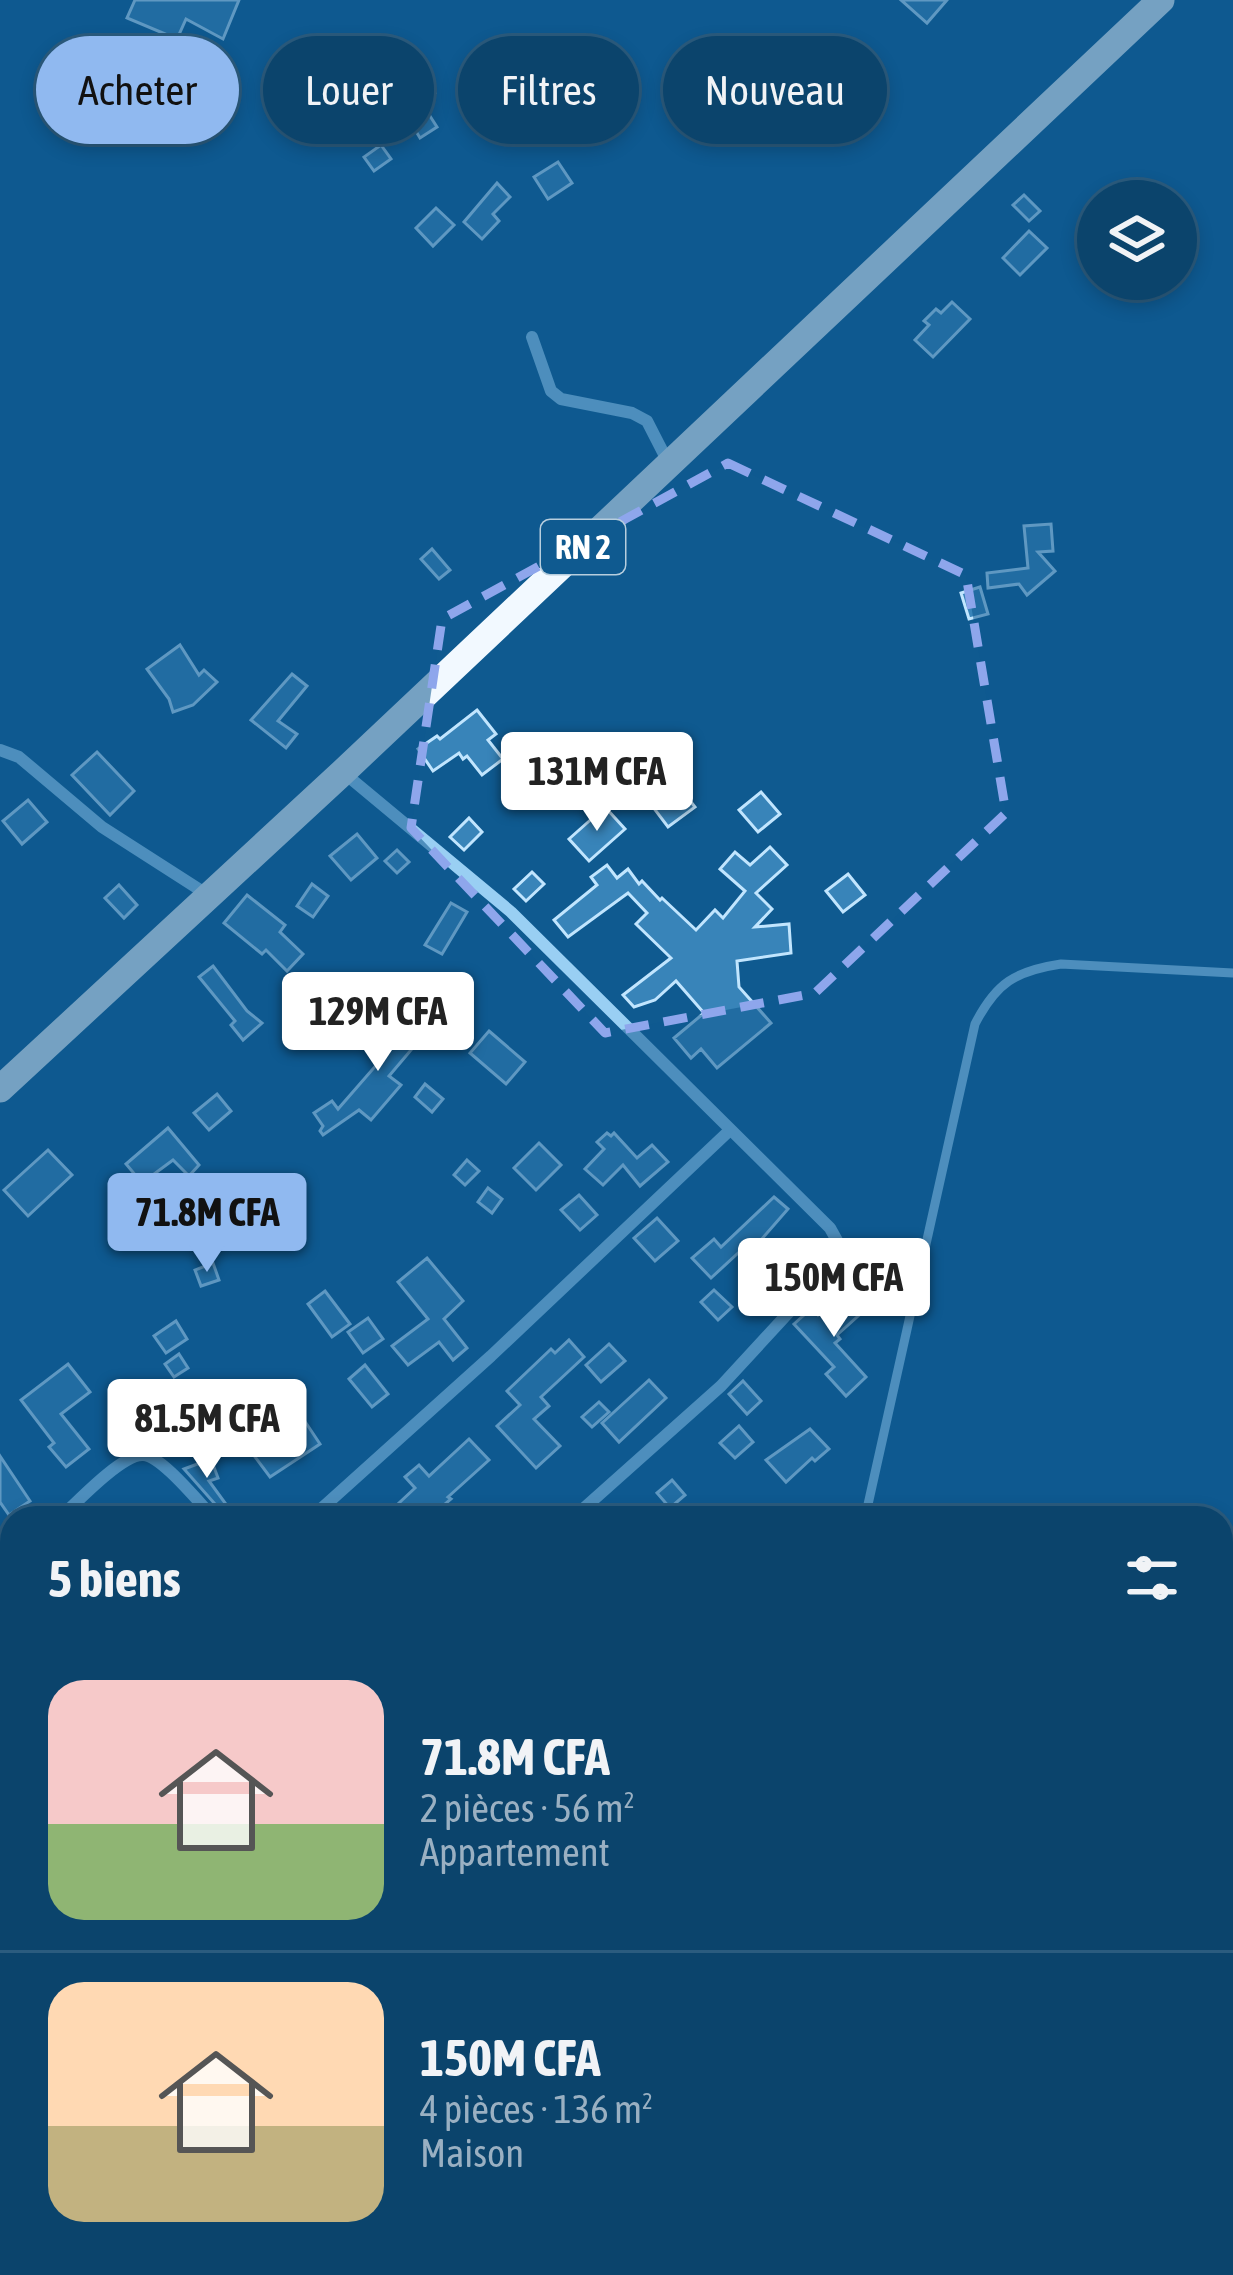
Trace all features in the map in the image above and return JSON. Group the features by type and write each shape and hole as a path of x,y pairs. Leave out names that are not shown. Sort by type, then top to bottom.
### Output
{"highway":[{"name":"RN 2","path":"0,1089 1162,0"}],"street":[{"path":"532,337 551,392 561,399 632,413 647,421 670,465"},
{"path":"0,750 19,757 102,827 209,896"},
{"path":"343,772 511,912 830,1228 840,1246 838,1259 721,1386 586,1506"},
{"path":"324,1506 729,1131"},
{"path":"74,1506 128,1459 143,1455 157,1460 202,1506"}],"lane":[{"path":"868,1506 975,1024 989,997 1006,981 1035,968 1061,964 1233,973"}],"highlighted area":[{"path":"728,463 966,575 1006,813 815,993 605,1033 411,828 442,619"}],"building":[{"path":"135,0 239,0 224,36 186,19 178,36 170,36 127,18"},
{"path":"901,0 947,0 927,23"},
{"path":"381,145 391,159 374,171 364,157"},
{"path":"558,162 572,183 548,199 534,177"},
{"path":"497,183 510,197 493,214 499,221 482,239 464,222"},
{"path":"1024,195 1040,211 1029,221 1013,205"},
{"path":"436,208 454,225 433,246 416,228"},
{"path":"1029,231 1047,248 1020,275 1003,258"},
{"path":"952,302 970,319 933,357 915,340 929,325 924,321"},
{"path":"1051,524 1053,551 1038,552 1055,571 1027,595 1019,584 988,588 987,573 1028,568 1024,526"},
{"path":"432,549 450,570 439,579 421,559"},
{"path":"980,587 988,614 969,619 961,593"},
{"path":"180,645 199,675 204,670 217,682 193,705 173,712 147,669"},
{"path":"292,674 307,686 278,721 297,734 286,748 251,720"},
{"path":"477,710 496,734 488,740 503,759 482,775 459,753 433,771 418,749 437,736 440,739"},
{"path":"97,752 134,791 110,815 72,775"},
{"path":"650,768 672,796 681,789 695,807 668,827 650,803 643,808 626,786"},
{"path":"761,792 780,814 758,832 739,810"},
{"path":"28,800 47,822 22,844 3,821"},
{"path":"605,807 625,829 589,861 569,839"},
{"path":"469,818 482,832 464,850 450,837"},
{"path":"357,834 377,858 351,880 330,856"},
{"path":"770,847 787,865 756,893 772,909 755,927 789,924 791,953 737,961 739,987 771,1023 717,1068 701,1049 691,1058 674,1038 704,1013 676,981 655,1000 634,1007 623,995 671,958 636,924 647,913 628,893 568,937 554,920 597,885 591,877 607,865 617,878 628,869 639,884 642,881 696,930 715,910 723,918 745,891 720,869 735,852 750,865"},
{"path":"397,850 409,862 397,873 385,861"},
{"path":"532,872 544,884 526,901 514,889"},
{"path":"848,874 865,895 843,912 826,891"},
{"path":"312,884 328,896 313,917 297,906"},
{"path":"119,885 137,905 124,918 105,898"},
{"path":"247,895 285,925 280,932 303,954 287,971 266,950 262,954 224,923"},
{"path":"451,903 467,912 442,954 425,945"},
{"path":"213,966 262,1023 243,1040 231,1025 235,1021 199,977"},
{"path":"418,1005 433,1019 389,1076 401,1085 371,1120 359,1110 323,1135 314,1113 332,1101 338,1109 379,1062 370,1054"},
{"path":"489,1031 525,1062 506,1084 470,1053"},
{"path":"425,1084 443,1099 432,1112 415,1097"},
{"path":"217,1094 231,1111 209,1130 194,1113"},
{"path":"168,1128 199,1165 189,1176 173,1160 142,1183 126,1164"},
{"path":"614,1133 637,1158 652,1145 668,1162 640,1186 623,1165 603,1185 585,1169 604,1149 597,1142"},
{"path":"539,1143 561,1165 536,1190 514,1168"},
{"path":"48,1150 72,1175 28,1216 4,1190"},
{"path":"467,1160 479,1171 465,1185 454,1175"},
{"path":"488,1188 502,1199 492,1213 478,1202"},
{"path":"579,1195 597,1215 580,1230 561,1210"},
{"path":"774,1197 788,1209 754,1248 749,1243 711,1278 692,1258 714,1239 721,1247"},
{"path":"657,1218 678,1241 655,1261 634,1238"},
{"path":"427,1258 463,1301 444,1319 467,1348 453,1360 439,1342 408,1365 392,1346 428,1319 398,1282"},
{"path":"213,1263 219,1280 201,1286 195,1270"},
{"path":"714,1290 732,1307 718,1320 701,1302"},
{"path":"325,1291 350,1324 332,1337 308,1304"},
{"path":"853,1295 866,1309 837,1335 840,1339 835,1343 866,1377 846,1396 826,1374 834,1367 794,1324 812,1308 818,1315 835,1300 840,1306"},
{"path":"368,1318 383,1339 363,1353 348,1332"},
{"path":"176,1321 187,1339 166,1353 154,1336"},
{"path":"569,1340 584,1357 541,1397 549,1406 534,1419 560,1446 536,1468 497,1426 520,1405 507,1391 551,1349 555,1353"},
{"path":"609,1344 625,1361 601,1382 586,1365"},
{"path":"179,1354 188,1368 174,1377 165,1364"},
{"path":"68,1364 90,1392 61,1414 89,1449 66,1467 21,1400"},
{"path":"365,1365 388,1394 372,1407 349,1379"},
{"path":"649,1380 666,1398 619,1442 602,1423"},
{"path":"743,1381 761,1401 747,1414 729,1394"},
{"path":"599,1402 609,1412 592,1427 582,1417"},
{"path":"247,1407 265,1437 300,1414 320,1444 270,1477 227,1419"},
{"path":"739,1426 753,1442 735,1458 720,1443"},
{"path":"810,1429 829,1449 786,1482 766,1460"},
{"path":"469,1439 489,1460 443,1506 396,1506 415,1488 405,1477 419,1465 429,1476"},
{"path":"0,1456 30,1501 22,1506 0,1502"},
{"path":"211,1459 218,1478 209,1481 227,1506 217,1506 184,1469"},
{"path":"672,1480 685,1495 668,1506 657,1493"}]}
